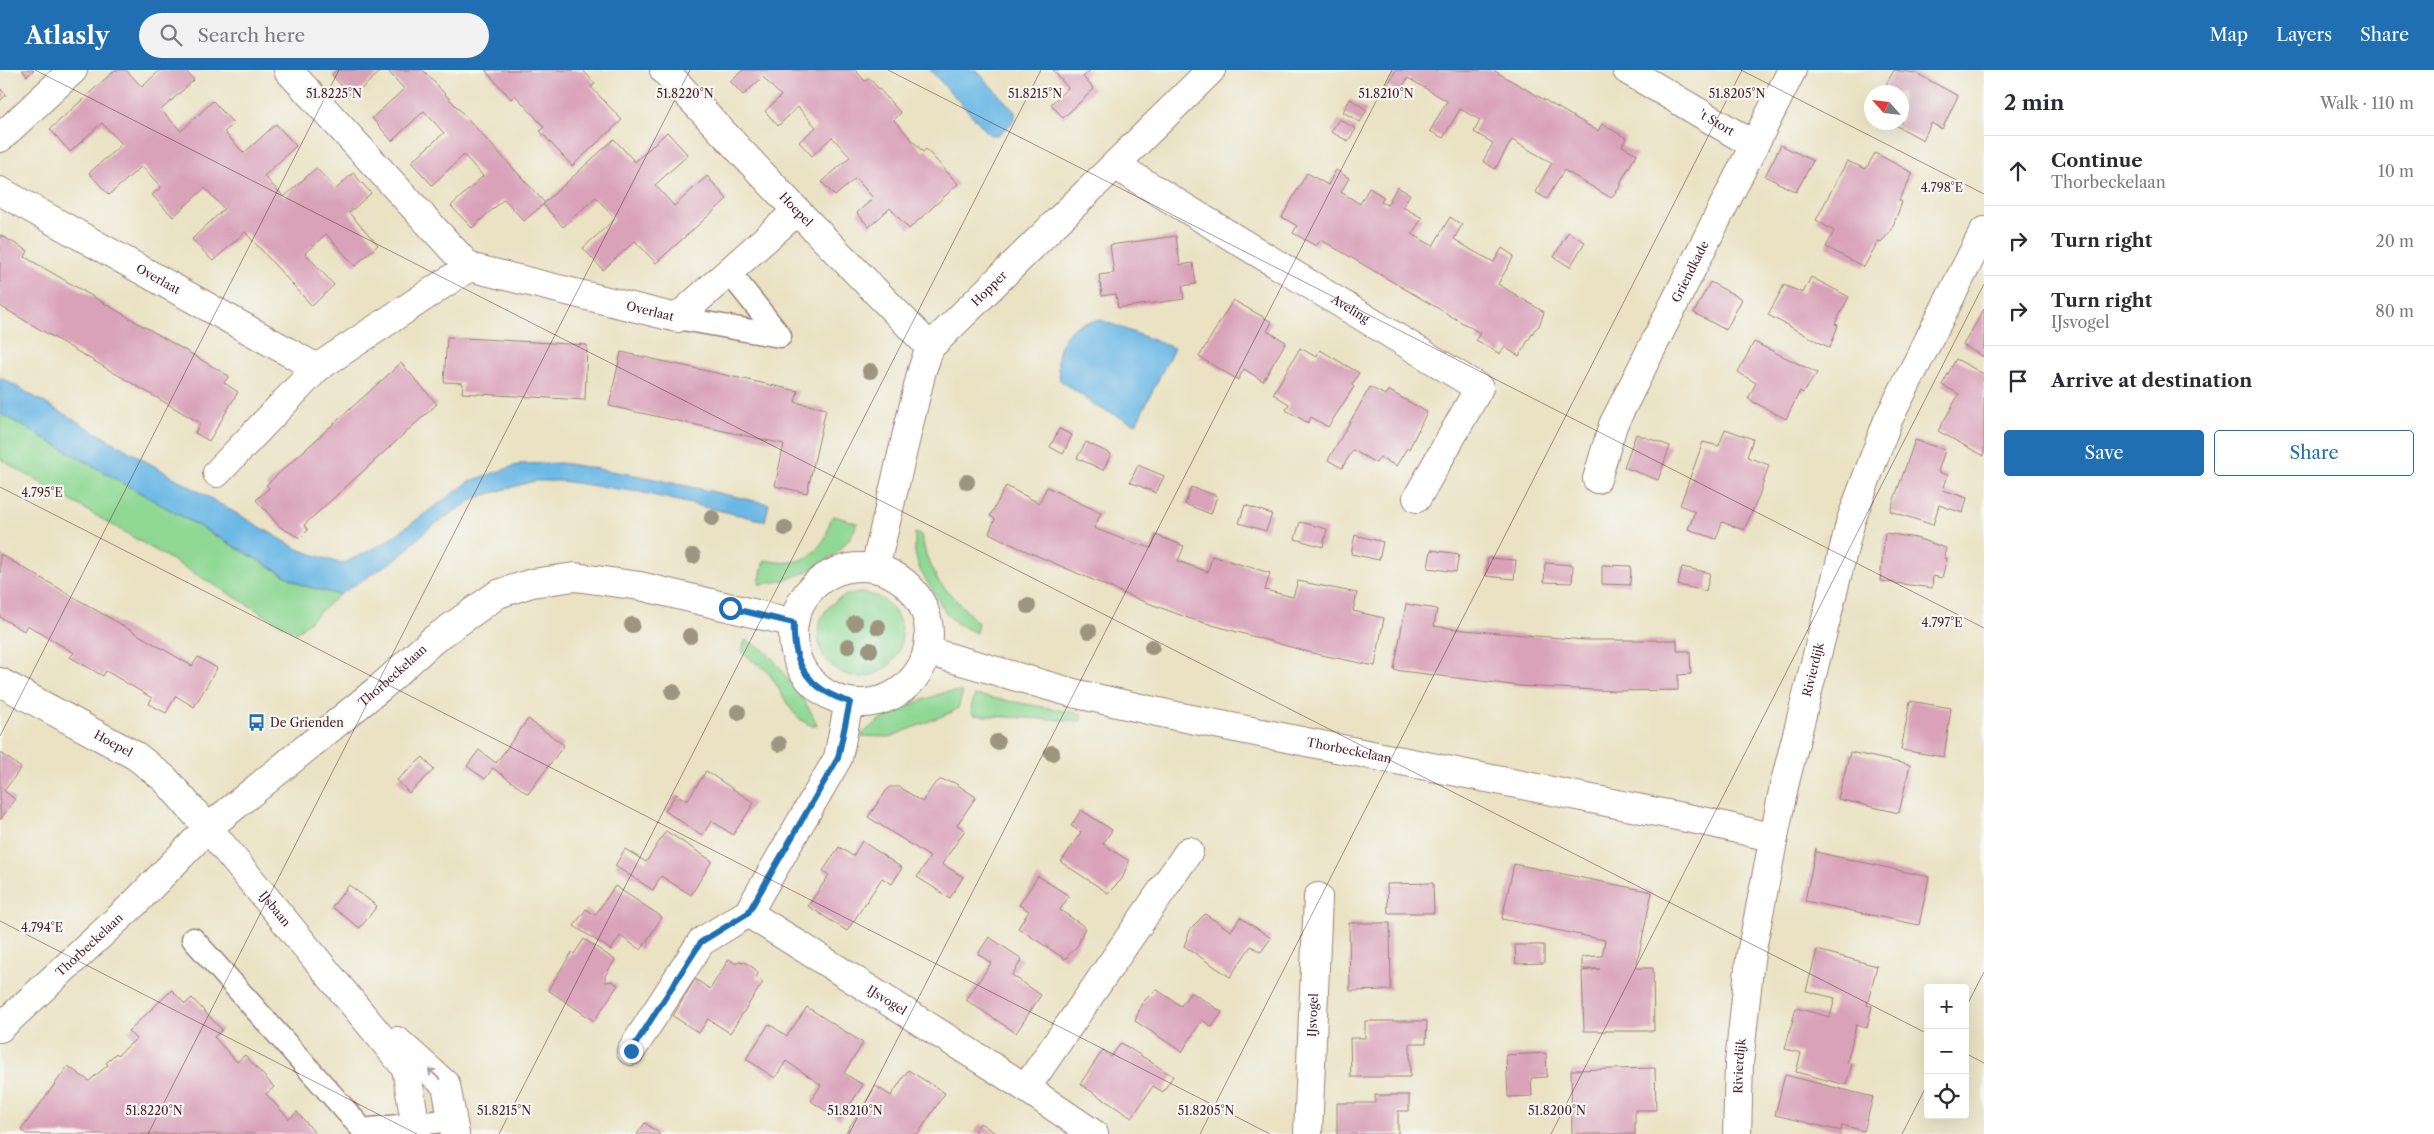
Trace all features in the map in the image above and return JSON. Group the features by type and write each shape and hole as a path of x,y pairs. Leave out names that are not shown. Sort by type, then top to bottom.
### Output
{"street":[{"path":"0,138 73,70"},
{"path":"217,473 317,368 469,267 288,70"},
{"name":"Hoepel","path":"664,70 797,211 930,347"},
{"name":"Hopper","path":"875,568 922,370 930,347 1211,70"},
{"name":"'t Stort","path":"1626,70 1754,145"},
{"name":"Griendkade","path":"1597,479 1613,426 1792,70"},
{"name":"Aveling","path":"1116,164 1479,388 1417,498"},
{"name":"Overlaat","path":"0,191 317,368"},
{"name":"Overlaat","path":"469,267 677,318 797,211"},
{"name":"Rivierdijk","path":"1737,1134 1739,1064 1750,959 1784,786 1851,520 1888,420 1984,231"},
{"path":"847,568 875,568 892,574 907,584 919,598 927,615 929,633 927,651 916,674 898,692 883,699 866,703 850,702 822,690 806,674 796,653 794,623 804,598 823,579 847,568"},
{"name":"Thorbeckelaan","path":"0,1028 135,903 208,828 381,686 433,640 498,594 532,583 576,578 640,586 794,623"},
{"name":"Thorbeckelaan","path":"927,651 1073,693 1158,712 1689,820 1712,822 1774,838"},
{"name":"Hoepel","path":"0,682 136,756 165,779 208,828"},
{"path":"631,1051 701,942 748,913 838,758 850,702"},
{"name":"IJsbaan","path":"208,828 406,1068 416,1129"},
{"path":"1026,1088 1189,851"},
{"name":"IJsvogel","path":"1308,1134 1318,898"},
{"name":"IJsvogel","path":"748,913 1026,1088 1094,1134"},
{"name":"IJsbaan","path":"342,991 446,1085 453,1127"}],"lane":[{"path":"677,318 780,336 729,272"},
{"path":"193,939 363,1130 453,1127"}],"green space":[{"path":"0,413 302,585 339,595 296,633 0,459"},
{"path":"834,516 857,523 851,536 842,548 817,567 802,574 773,583 759,584 763,564 766,560 792,562 807,557 825,538 830,521"},
{"path":"915,533 921,535 926,555 938,581 978,623 976,633 956,623 947,614 920,570 915,553"},
{"path":"860,593 876,596 890,605 899,619 902,635 899,651 890,665 876,674 860,677 844,674 830,665 821,651 818,635 821,619 830,605 844,596"},
{"path":"745,640 765,651 775,662 808,708 817,726 808,724 800,719 787,704 766,670 744,654 742,651"},
{"path":"947,692 963,692 958,708 952,712 890,737 861,736 868,729 889,716 925,699"},
{"path":"975,695 1082,714 1081,721 973,715 971,708"}],"water":[{"path":"930,70 976,70 1015,112 1015,120 998,135 990,135"},
{"path":"1101,320 1174,348 1136,424 1099,408 1060,380 1058,357 1062,342 1066,336 1078,325"},
{"path":"0,377 300,550 342,564 383,544 470,481 520,464 562,463 641,476 769,504 765,521 639,492 561,481 534,481 475,498 429,528 399,557 339,595 302,585 0,413"}],"building":[{"path":"22,70 34,70 27,76"},
{"path":"115,70 126,70 142,87 160,70 185,70 194,80 161,110 181,131 213,101 234,124 224,132 244,153 276,124 296,146 264,176 284,197 316,168 336,189 353,173 371,193 349,213 378,245 355,266 326,234 305,253 334,285 312,306 245,232 213,261 192,239 224,209 205,188 173,217 152,195 161,187 142,166 109,195 89,173 122,144 102,123 70,152 50,129"},
{"path":"337,70 382,70 352,97 332,75"},
{"path":"387,70 423,70 545,203 524,221 504,199 472,228 451,206 483,176 464,155 432,185 411,162 444,133 424,111 392,141 372,118 404,89"},
{"path":"485,70 583,70 595,84 591,87 622,120 572,166 540,131 544,127 515,95 511,99"},
{"path":"743,70 855,70 865,81 869,78 901,113 894,120 923,152 926,149 958,184 909,229 890,208 869,227 857,213 873,198 856,178 835,196 822,182 850,157 832,137 812,156 799,142 816,127 798,107 778,126 765,111 781,96 763,77 743,95 730,81"},
{"path":"1053,70 1091,70 1083,77 1094,89 1063,118 1051,104 1068,88"},
{"path":"1396,70 1493,70 1598,131 1602,124 1626,138 1622,146 1637,154 1621,181 1621,186 1611,198 1564,170 1547,199 1535,192 1552,163 1512,140 1495,169 1483,161 1493,143 1474,132 1480,120 1460,109 1443,138 1430,131 1447,101 1408,78 1399,93 1387,85"},
{"path":"1894,70 1916,73 1958,96 1942,129 1931,123 1923,140 1905,130 1909,130 1909,85 1886,85"},
{"path":"0,88 6,95 0,101"},
{"path":"1350,99 1367,110 1360,122 1343,112"},
{"path":"1339,119 1356,129 1348,141 1331,132"},
{"path":"667,132 688,155 655,185 674,206 707,176 727,199 656,263 635,241 603,270 583,248 615,219 596,197 563,227 543,204 614,139 635,162"},
{"path":"1781,145 1813,161 1796,192 1765,176"},
{"path":"1875,153 1913,173 1899,200 1902,202 1889,233 1881,242 1878,241 1864,267 1826,247 1834,231 1816,220 1847,161 1866,169"},
{"path":"1336,170 1349,178 1341,192 1360,204 1369,188 1384,197 1381,202 1387,205 1397,187 1410,194 1403,207 1422,218 1412,234 1433,246 1450,217 1462,225 1454,239 1473,251 1494,262 1502,248 1514,256 1498,284 1544,312 1539,326 1535,329 1519,356 1504,347 1500,354 1476,340 1480,333 1335,248 1321,240 1316,246 1293,233 1297,226 1282,217 1307,173 1328,185"},
{"path":"1568,232 1585,242 1570,267 1554,257"},
{"path":"0,235 28,251 25,257 229,376 224,383 238,392 209,441 195,433 200,423 0,306"},
{"path":"1176,236 1180,265 1193,263 1196,284 1182,286 1184,299 1118,308 1116,294 1102,296 1099,275 1114,273 1110,245"},
{"path":"1811,277 1849,297 1835,324 1838,325 1830,348 1768,315 1784,285 1803,293"},
{"path":"1710,282 1742,299 1726,330 1694,313"},
{"path":"1233,300 1272,322 1267,331 1286,342 1263,381 1244,369 1238,380 1199,357"},
{"path":"1984,309 1984,357 1963,345"},
{"path":"447,337 587,345 585,400 462,393 463,383 444,382"},
{"path":"1754,342 1817,373 1803,393 1800,391 1786,419 1748,399 1756,383 1738,372"},
{"path":"1300,348 1316,357 1320,350 1359,373 1352,385 1354,387 1328,427 1311,417 1308,423 1286,410 1289,404 1273,394"},
{"path":"621,352 798,391 795,402 826,409 807,493 775,486 784,444 609,406"},
{"path":"1956,359 1984,374 1984,456 1938,431 1959,394 1942,385"},
{"path":"401,363 437,404 304,525 308,530 300,538 280,527 256,500 269,488 266,485"},
{"path":"1370,387 1385,395 1388,390 1427,412 1409,449 1407,448 1396,466 1380,457 1376,463 1353,450 1342,468 1328,460"},
{"path":"1059,429 1072,435 1063,454 1050,447"},
{"path":"1725,429 1753,439 1747,457 1769,465 1758,499 1744,530 1722,522 1716,539 1688,529 1695,512 1680,505 1703,442 1719,446"},
{"path":"1636,434 1670,446 1658,480 1624,467"},
{"path":"1915,440 1945,450 1938,472 1948,475 1943,490 1967,498 1963,513 1939,505 1933,525 1890,511"},
{"path":"1086,442 1111,454 1103,470 1077,458"},
{"path":"1138,465 1164,476 1156,493 1130,482"},
{"path":"1006,486 1039,503 1047,487 1101,513 1094,528 1151,548 1156,535 1184,546 1178,561 1208,572 1212,556 1270,573 1265,590 1293,597 1298,581 1357,593 1353,611 1384,618 1375,666 1312,653 1191,619 1132,597 1017,547 989,533 995,519 990,516"},
{"path":"1191,487 1217,496 1211,514 1185,504"},
{"path":"1245,505 1272,514 1266,531 1239,523"},
{"path":"1300,522 1327,529 1323,547 1295,539"},
{"path":"1885,533 1916,538 1946,548 1944,558 1947,558 1942,578 1933,576 1932,588 1880,581"},
{"path":"1355,535 1383,542 1379,560 1351,554"},
{"path":"1431,550 1459,554 1456,572 1428,568"},
{"path":"0,554 192,666 198,657 217,668 194,707 176,696 166,713 149,704 152,698 106,671 103,676 70,657 74,653 27,625 24,631 0,617"},
{"path":"1488,558 1516,560 1514,579 1486,576"},
{"path":"1545,563 1573,565 1572,583 1544,582"},
{"path":"1602,565 1631,566 1630,585 1602,584"},
{"path":"1682,567 1710,573 1706,591 1678,585"},
{"path":"1406,604 1437,609 1434,626 1464,630 1585,640 1677,640 1677,651 1690,651 1691,674 1678,675 1678,690 1614,691 1520,686 1394,670"},
{"path":"1910,701 1951,708 1944,757 1901,750"},
{"path":"528,719 564,745 528,794 493,768 485,779 467,766 479,750 496,763"},
{"path":"0,752 21,768 4,791 15,799 0,820"},
{"path":"1850,752 1910,765 1899,813 1838,799"},
{"path":"423,757 434,770 409,793 397,780"},
{"path":"706,771 754,803 733,835 712,821 702,835 665,811 676,794 687,801"},
{"path":"940,780 953,782 976,797 957,825 965,830 942,864 963,877 950,898 917,877 930,857 868,817 889,787 900,787 922,802 933,786"},
{"path":"1081,810 1112,830 1103,844 1129,861 1122,879 1108,893 1061,862 1081,832 1071,826"},
{"path":"666,831 712,861 691,895 661,876 653,890 615,866 625,849 646,862"},
{"path":"862,841 902,868 892,884 882,878 847,931 808,906 829,875 823,871 839,847 853,856"},
{"path":"1816,848 1816,852 1929,877 1919,925 1805,901"},
{"path":"1514,864 1652,892 1636,968 1653,968 1654,1031 1584,1031 1582,971 1600,969 1582,969 1582,957 1602,956 1605,940 1502,919"},
{"path":"1038,876 1069,896 1060,910 1085,927 1078,945 1065,959 1018,928 1029,911 1019,905"},
{"path":"1433,883 1434,913 1388,913 1387,884"},
{"path":"349,885 377,906 360,928 332,907"},
{"path":"615,886 662,917 641,950 620,936 611,950 574,926 586,909 595,915"},
{"path":"1205,914 1231,931 1240,917 1271,938 1261,952 1251,946 1230,977 1184,946 1191,928"},
{"path":"1349,923 1390,923 1391,990 1350,991"},
{"path":"989,937 1022,959 1012,975 1041,995 1016,1033 966,1000 991,963 978,954"},
{"path":"584,939 615,960 605,976 606,982 611,981 618,985 594,1021 548,990 572,952 574,954"},
{"path":"1515,945 1544,945 1544,963 1516,964"},
{"path":"1817,950 1877,966 1867,1005 1872,1006 1867,1028 1856,1025 1847,1063 1852,1064 1846,1085 1796,1072 1801,1053 1785,1049 1796,1008 1830,1017 1835,998 1806,991"},
{"path":"729,959 736,964 738,961 745,962 755,969 758,974 756,977 763,982 730,1033 708,1019 699,1033 673,1016 695,979 710,989"},
{"path":"1156,989 1181,1006 1191,992 1222,1012 1212,1027 1202,1020 1182,1052 1135,1021 1142,1003"},
{"path":"172,990 185,1004 192,998 222,1030 214,1037 237,1062 245,1055 274,1087 266,1094 289,1119 297,1112 316,1134 26,1134 21,1130 68,1066 89,1081 108,1065 106,1063 116,1053 118,1055 136,1039 128,1031"},
{"path":"807,1007 863,1043 844,1073 863,1085 840,1120 811,1101 821,1085 786,1061 775,1078 746,1059 769,1024 787,1036"},
{"path":"1365,1021 1427,1021 1426,1043 1410,1043 1410,1077 1351,1077 1350,1038 1365,1038"},
{"path":"1121,1043 1173,1076 1163,1092 1153,1086 1132,1118 1080,1084 1103,1050 1111,1057"},
{"path":"1546,1053 1547,1077 1531,1078 1532,1096 1508,1097 1506,1055"},
{"path":"1655,1068 1656,1110 1635,1110 1635,1134 1572,1134 1571,1070"},
{"path":"908,1070 945,1093 918,1134 845,1134 876,1086 891,1096"},
{"path":"1785,1075 1873,1097 1864,1131 1842,1125 1841,1131 1775,1115"},
{"path":"1375,1095 1409,1095 1409,1111 1398,1111 1398,1134 1337,1134 1337,1103 1375,1103"},
{"path":"645,1123 660,1134 637,1134"},
{"path":"980,1123 997,1134 973,1134"}],"place":[{"name":"De Grienden","path":"256,723"}],"route":[{"path":"631,1051 701,942 748,913 838,758 843,741 850,702 835,698 810,680 802,668 796,653 794,623 730,608"}]}
